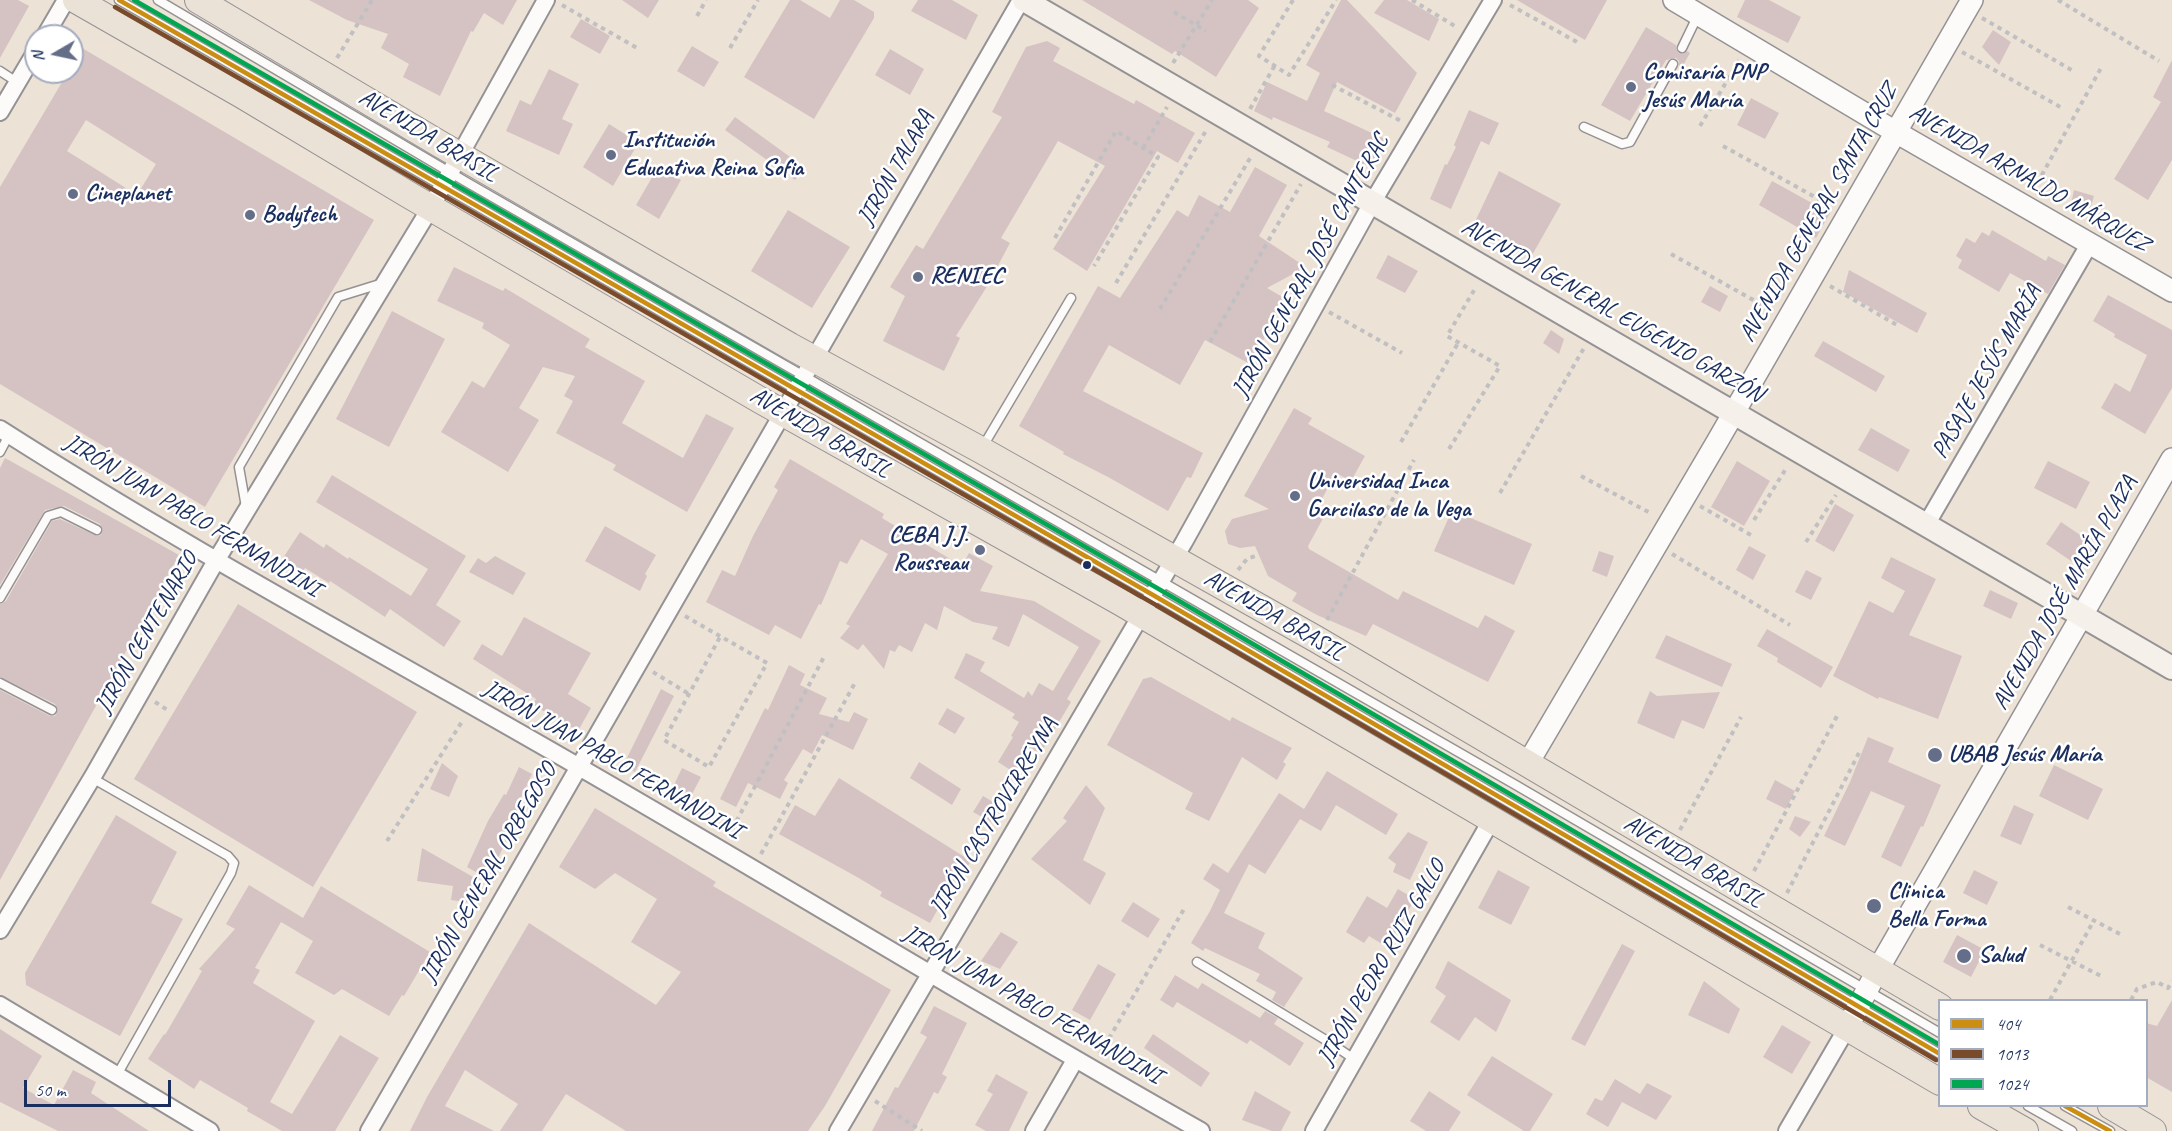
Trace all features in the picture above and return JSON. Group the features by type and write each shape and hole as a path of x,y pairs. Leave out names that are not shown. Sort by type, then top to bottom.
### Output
{"main road":[{"name":"AVENIDA BRASIL","path":"76,0 242,95 445,180 808,367 981,450 1316,639 1777,912 1938,1080"},
{"name":"AVENIDA BRASIL","path":"198,0 326,76 445,180 783,413 1152,597 1492,819 1862,999 1938,1007"},
{"name":"AVENIDA GENERAL EUGENIO GARZÓN","path":"1022,0 2172,668"},
{"path":"1983,1107 2025,1131"},
{"path":"2113,1107 2153,1131"}],"street":[{"path":"52,24 66,0"},
{"name":"JIRÓN CENTENARIO","path":"0,930 92,778 217,560 445,180 546,0"},
{"name":"JIRÓN TALARA","path":"808,367 1022,0"},
{"name":"JIRÓN GENERAL JOSÉ CANTERAC","path":"1174,558 1372,202 1493,0"},
{"name":"AVENIDA ARNALDO MÁRQUEZ","path":"1674,0 1894,131 2172,291"},
{"name":"AVENIDA GENERAL SANTA CRUZ","path":"1528,763 1734,413 1969,4"},
{"path":"0,112 24,72"},
{"name":"PASAJE JESÚS MARÍA","path":"1926,525 2090,243"},
{"name":"JIRÓN GENERAL ORBEGOSO","path":"369,1131 808,367"},
{"name":"JIRÓN JUAN PABLO FERNANDINI","path":"4,432 217,560 578,766 1075,1060 1201,1131"},
{"name":"AVENIDA JOSÉ MARÍA PLAZA","path":"1862,999 2172,459"},
{"name":"JIRÓN CASTROVIRREYNA","path":"838,1131 1174,558"},
{"name":"JIRÓN PEDRO RUIZ GALLO","path":"1314,1131 1492,819"},
{"path":"1787,1131 1862,999"},
{"path":"0,1005 210,1131"},
{"path":"1035,1131 1075,1060"}],"lane":[{"name":"AVENIDA BRASIL","path":"119,0 445,180"},
{"name":"AVENIDA BRASIL","path":"158,0 445,180 795,390 1152,597 1862,999 1938,1032"},
{"path":"1682,48 1698,15"},
{"path":"1584,127 1622,144 1630,142 1673,64"},
{"path":"0,71 18,82"},
{"path":"247,510 239,466 338,297 385,282"},
{"path":"981,450 1071,298"},
{"name":"AVENIDA BRASIL","path":"808,367 1152,597 1514,784 1862,999 1938,1053"},
{"path":"0,452 4,432"},
{"path":"0,598 48,516 61,512 97,530"},
{"path":"0,683 52,710"},
{"path":"92,778 228,856 234,864 117,1074"},
{"path":"1197,962 1354,1059"},
{"path":"2030,1107 2072,1131"},
{"path":"2068,1107 2110,1131"}],"path":[{"path":"326,76 372,0"},
{"path":"554,0 637,48"},
{"path":"697,16 706,0"},
{"path":"730,48 758,0"},
{"path":"1143,148 1196,25 1212,0"},
{"path":"1293,0 1259,56 1289,75 1336,0"},
{"path":"1412,0 1472,36"},
{"path":"1500,0 1577,42"},
{"path":"2058,0 2159,61"},
{"path":"1969,4 2075,72"},
{"path":"1174,12 1206,31"},
{"path":"1946,43 2064,109"},
{"path":"1700,126 1749,44"},
{"path":"1241,126 1275,66"},
{"path":"2025,206 2101,68"},
{"path":"1332,85 1416,129"},
{"path":"1116,283 1216,112"},
{"path":"1054,238 1116,131 1158,157 1094,266"},
{"path":"1160,309 1262,139"},
{"path":"1723,146 1847,215"},
{"path":"1210,342 1311,167"},
{"path":"1671,254 1787,320"},
{"path":"1449,449 1500,366 1447,336 1486,269"},
{"path":"1812,275 1897,325"},
{"path":"1316,305 1402,353"},
{"path":"1500,493 1594,332"},
{"path":"1401,442 1458,343"},
{"path":"1754,520 1797,450"},
{"path":"1316,639 1414,460"},
{"path":"1581,476 1669,524"},
{"path":"1806,542 1846,479"},
{"path":"1684,497 1751,535"},
{"path":"1656,545 1790,625"},
{"path":"670,607 767,663 709,767 664,740 720,637"},
{"path":"720,850 825,655"},
{"path":"637,663 689,694"},
{"path":"752,869 856,681"},
{"path":"387,841 472,706"},
{"path":"1743,892 1837,716"},
{"path":"1670,849 1741,717"},
{"path":"1777,912 1861,749"},
{"path":"2068,907 2120,934"},
{"path":"1092,1069 1184,909"},
{"path":"2051,999 2093,922"},
{"path":"2040,945 2103,977"},
{"path":"2132,999 2137,989 2157,982 2168,988 2172,981"},
{"path":"860,1092 922,1131"}],"building":[{"path":"0,0 18,0 29,6 0,58"},
{"path":"309,0 517,0 503,25 484,13 473,32 471,31 440,96 403,77 409,64 381,48 388,34 347,20"},
{"path":"622,0 659,0 648,18"},
{"path":"790,0 800,0 830,18 840,0 854,0 874,12 874,18 814,119 744,77"},
{"path":"918,0 952,0 978,15 966,40 911,11"},
{"path":"1082,0 1248,0 1259,8 1216,77 1175,51 1172,54"},
{"path":"1341,0 1347,0 1417,73 1395,113 1337,82 1324,111 1385,139 1372,168 1327,147 1330,142 1254,111 1267,82 1307,101 1320,73 1306,65"},
{"path":"1384,0 1407,0 1439,19 1429,41 1374,13"},
{"path":"1517,0 1607,0 1585,40"},
{"path":"1745,0 1769,0 1801,17 1788,43 1737,17"},
{"path":"581,19 610,36 600,54 570,37"},
{"name":"Comisaría PNP Jesús María","path":"1646,27 1676,45 1679,53 1683,54 1687,51 1690,53 1681,69 1676,58 1666,60 1630,121 1601,105"},
{"path":"1993,30 2011,42 1999,65 1982,47"},
{"path":"1047,41 1060,48 1053,61 1134,104 1136,100 1195,133 1178,163 1157,151 1087,271 1053,249 1105,166 1058,141 1001,238 1010,243 986,288 956,336 960,338 944,371 883,341 905,296 890,287 916,245 923,249 1002,117 992,112 1026,47"},
{"path":"692,46 719,62 704,87 677,71"},
{"path":"84,49 374,220 205,507 0,384 0,187 61,84 84,84","holes":["86,120 156,164 137,195 67,151"]},
{"path":"890,49 924,69 910,95 875,75"},
{"path":"2172,60 2172,160 2148,200 2114,179 2161,102 2153,97"},
{"path":"549,69 579,84 562,119 573,124 559,155 506,131 520,100 531,105"},
{"path":"1751,98 1779,113 1765,139 1737,125"},
{"path":"1469,110 1499,123 1489,145 1481,141 1451,209 1430,199 1445,164 1447,165 1456,147 1454,145"},
{"path":"735,117 804,167 795,180 725,130"},
{"path":"609,124 636,141 636,147 613,186 583,167"},
{"path":"658,167 681,180 659,219 636,205"},
{"path":"1255,167 1287,185 1259,236 1306,267 1267,288 1286,299 1250,364 1205,340 1180,385 1109,345 1083,391 1203,453 1191,478 1187,477 1168,511 1063,454 1064,452 1019,426 1098,286 1120,298 1177,210 1188,217 1199,195 1230,212"},
{"path":"1499,171 1561,204 1531,257 1473,226"},
{"path":"1772,181 1830,213 1816,238 1759,205"},
{"path":"2074,190 2094,196 2088,217 2071,204"},
{"path":"788,210 850,247 812,308 751,271"},
{"path":"1992,230 2046,261 2048,256 2065,265 2048,294 2010,273 1999,292 1958,268 1962,260 1956,256 1966,238 1975,243 1982,232 1989,236"},
{"path":"1388,255 1418,271 1405,293 1376,278"},
{"path":"454,267 503,291 505,288 590,339 585,347 645,381 622,423 683,458 706,414 734,428 687,512 613,470 616,465 556,433 573,401 564,396 575,376 543,367 519,408 539,420 508,472 441,432 472,381 484,388 510,345 482,328 484,323 437,301"},
{"path":"1849,270 1927,313 1917,333 1843,292"},
{"path":"1710,286 1728,296 1720,312 1701,302"},
{"path":"2108,295 2172,330 2172,388 2145,434 2101,408 2115,383 2130,392 2147,355 2114,337 2115,334 2093,321"},
{"path":"392,311 445,339 389,447 336,419"},
{"path":"1551,330 1564,339 1559,354 1543,343"},
{"path":"1823,341 1885,376 1876,392 1814,356"},
{"path":"1294,408 1312,418 1308,424 1365,456 1351,481 1336,473 1317,508 1326,513 1308,546 1309,549 1398,600 1403,591 1478,628 1485,615 1515,631 1488,682 1373,624 1366,636 1317,615 1292,601 1297,593 1268,576 1255,546 1240,548 1228,544 1225,531 1232,519 1269,509 1244,496"},
{"path":"1871,428 1910,450 1898,472 1858,450"},
{"path":"5,458 179,555 0,880 0,690 50,716 55,716 58,710 55,704 0,677 0,604 6,601 52,521 60,519 97,536 101,535 103,530 100,524 64,506 45,510 0,585 0,468"},
{"path":"790,459 884,514 882,518 962,566 969,553 993,566 980,591 1034,601 1101,641 1067,699 1071,702 1040,754 1030,747 1015,773 998,762 1019,722 1012,718 1015,714 954,678 966,653 985,662 980,671 1024,698 1028,691 1032,696 1039,683 1053,691 1079,647 1023,614 1009,647 992,639 998,627 973,622 944,606 937,630 925,623 912,652 899,645 895,652 890,650 884,669 863,644 858,650 840,638 850,626 846,624 888,554 861,539 847,564 840,561 821,605 819,604 801,639 775,625 769,635 706,602 722,570 735,576 778,490 774,487"},
{"path":"1737,461 1770,481 1744,526 1711,507"},
{"path":"2048,461 2090,482 2076,509 2034,488"},
{"path":"332,475 466,556 436,605 461,621 444,647 390,609 385,617 330,581 329,583 305,568 303,571 283,558 300,532 324,548 326,544 348,559 349,557 411,596 428,569 316,502"},
{"path":"1835,504 1854,515 1834,552 1815,541"},
{"path":"1452,510 1532,544 1514,585 1434,551"},
{"path":"2061,522 2095,545 2080,567 2046,544"},
{"path":"605,526 656,555 645,574 647,576 640,591 585,561"},
{"path":"1749,546 1766,555 1753,580 1736,570"},
{"path":"1599,551 1614,556 1607,577 1592,571"},
{"path":"495,556 526,573 513,595 469,572 478,558 486,563"},
{"path":"1891,557 1936,579 1909,635 1962,656 1938,719 1879,697 1878,699 1833,676 1869,601 1893,613 1905,591 1881,578"},
{"path":"1806,570 1822,578 1811,600 1795,592"},
{"path":"1990,590 2018,603 2011,619 1983,606"},
{"path":"238,604 417,712 313,887 134,779"},
{"path":"524,617 591,653 568,694 591,708 578,731 533,705 536,699 473,659 482,644 502,656"},
{"path":"1767,629 1833,667 1821,688 1777,662 1778,658 1757,646"},
{"path":"1666,635 1732,664 1722,687 1655,658"},
{"path":"789,665 805,674 800,685 827,698 819,714 849,722 854,712 868,719 853,750 822,735 812,754 803,749 784,780 788,783 780,799 748,783 736,807 720,799 765,708 768,710"},
{"path":"1151,677 1230,721 1232,717 1292,748 1283,762 1286,764 1277,780 1242,757 1209,821 1185,809 1193,793 1107,745 1143,679"},
{"path":"661,689 674,696 635,772 623,766"},
{"path":"1650,691 1657,696 1720,692 1704,729 1682,720 1674,739 1637,723"},
{"path":"947,708 965,718 955,734 938,724"},
{"path":"1868,737 1894,748 1888,762 1941,785 1923,827 1921,826 1901,867 1881,857 1905,806 1871,791 1845,846 1824,836 1850,782"},
{"path":"919,762 961,789 952,805 910,778"},
{"path":"442,763 458,776 449,797 430,789"},
{"path":"2054,765 2103,789 2088,820 2039,796"},
{"path":"519,767 532,774 519,802 524,804 488,879 467,867 488,821 504,794 506,795"},
{"path":"682,768 701,777 690,798 672,789"},
{"path":"1327,771 1398,814 1386,835 1336,805 1321,831 1300,819 1265,874 1249,864 1224,913 1265,933 1258,948 1303,978 1284,1007 1272,1000 1276,992 1256,981 1260,974 1205,948 1203,951 1191,943 1220,890 1203,879 1213,863 1228,873 1279,793 1304,809"},
{"path":"839,778 971,861 957,883 954,881 930,923 880,896 882,892 857,877 779,834 795,805 815,816"},
{"path":"1775,780 1795,791 1786,809 1766,799"},
{"path":"1086,785 1105,808 1083,860 1106,873 1090,905 1031,859 1067,821 1063,818"},
{"path":"983,796 1000,806 991,822 973,812"},
{"path":"2014,805 2034,814 2021,845 2000,836"},
{"path":"595,808 716,882 713,886 891,990 825,1106 808,1131 626,1131 566,1094 542,1131 500,1131 518,1104 465,1070 445,1106 494,1131 410,1131 427,1097 529,923 656,1005 681,972 631,942 657,899 615,873 595,889 559,867"},
{"path":"116,815 177,852 151,903 183,919 120,1036 26,985 25,973"},
{"path":"1795,816 1811,822 1800,837 1789,829"},
{"path":"1408,832 1428,842 1410,880 1393,872 1396,864 1388,858"},
{"path":"422,848 475,878 472,903 451,900 453,886 417,881"},
{"path":"1498,870 1530,887 1511,925 1478,908"},
{"path":"1974,870 1998,882 1987,905 1963,893"},
{"path":"249,885 303,918 321,886 430,952 404,996 402,995 389,1016 342,989 334,995 295,973 313,941 281,922 255,968 260,970 253,983 315,1021 270,1102 292,1114 340,1035 379,1058 335,1131 282,1131 200,1080 194,1089 148,1059 165,1035 202,971 199,969 235,929 226,924"},
{"path":"1398,889 1415,899 1387,947 1369,936 1364,943 1346,932 1367,896 1387,908"},
{"path":"1133,902 1160,919 1148,938 1121,921"},
{"path":"1001,932 1018,942 1000,969 981,961"},
{"name":"Salud","path":"1957,935 1985,950 1971,977 1943,962"},
{"path":"1622,944 1635,951 1585,1046 1571,1039"},
{"path":"1448,961 1511,1000 1496,1032 1475,1017 1459,1041 1430,1022 1446,996 1435,988"},
{"path":"1098,964 1116,974 1090,1020 1072,1010"},
{"path":"1175,975 1198,989 1202,983 1260,1018 1265,1011 1278,1018 1274,1024 1304,1043 1290,1066 1250,1040 1247,1044 1177,1002 1173,1008 1160,1000"},
{"path":"1704,981 1740,1009 1729,1034 1688,1015"},
{"path":"2172,1000 2172,1092 2148,1078 2148,1024 2157,1026"},
{"path":"934,1006 967,1023 942,1074 947,1077 938,1094 934,1092 914,1131 872,1131 895,1087 898,1088 927,1037 920,1033"},
{"path":"1782,1025 1811,1042 1792,1074 1763,1057"},
{"path":"0,1029 42,1056 23,1088 54,1105 73,1070 96,1082 91,1093 149,1131 58,1131 0,1102"},
{"path":"1153,1034 1210,1073 1201,1087 1144,1048"},
{"path":"1492,1056 1553,1094 1530,1131 1524,1131 1467,1095"},
{"path":"996,1074 1028,1092 1009,1131 986,1131 975,1125 993,1094 987,1091"},
{"path":"1615,1079 1640,1094 1647,1083 1672,1096 1656,1120 1622,1102 1608,1127 1586,1114 1595,1098 1602,1101"},
{"path":"1255,1091 1291,1112 1281,1131 1272,1131 1242,1120"},
{"path":"1429,1091 1461,1112 1449,1131 1426,1131 1410,1121"}],"transit line":[{"name":"404","path":"119,0 1153,595 1938,1053"},
{"name":"1024","path":"134,0 1157,588 1938,1044"},
{"name":"1013","path":"115,7 1149,601 1936,1060"},
{"name":"404","path":"2067,1107 2110,1131"}],"place":[{"name":"Comisaría PNP Jesús María","path":"1631,87"},
{"name":"Institución Educativa Reina Sofia","path":"611,155"},
{"name":"Cineplanet","path":"73,194"},
{"name":"Bodytech","path":"250,215"},
{"name":"RENIEC","path":"918,277"},
{"name":"Universidad Inca Garcilaso de la Vega","path":"1295,496"},
{"name":"CEBA J.J. Rousseau","path":"980,550"},
{"name":"UBAB Jesús María","path":"1935,755"},
{"name":"Clinica Bella Forma","path":"1874,906"},
{"name":"Salud","path":"1964,956"}]}
